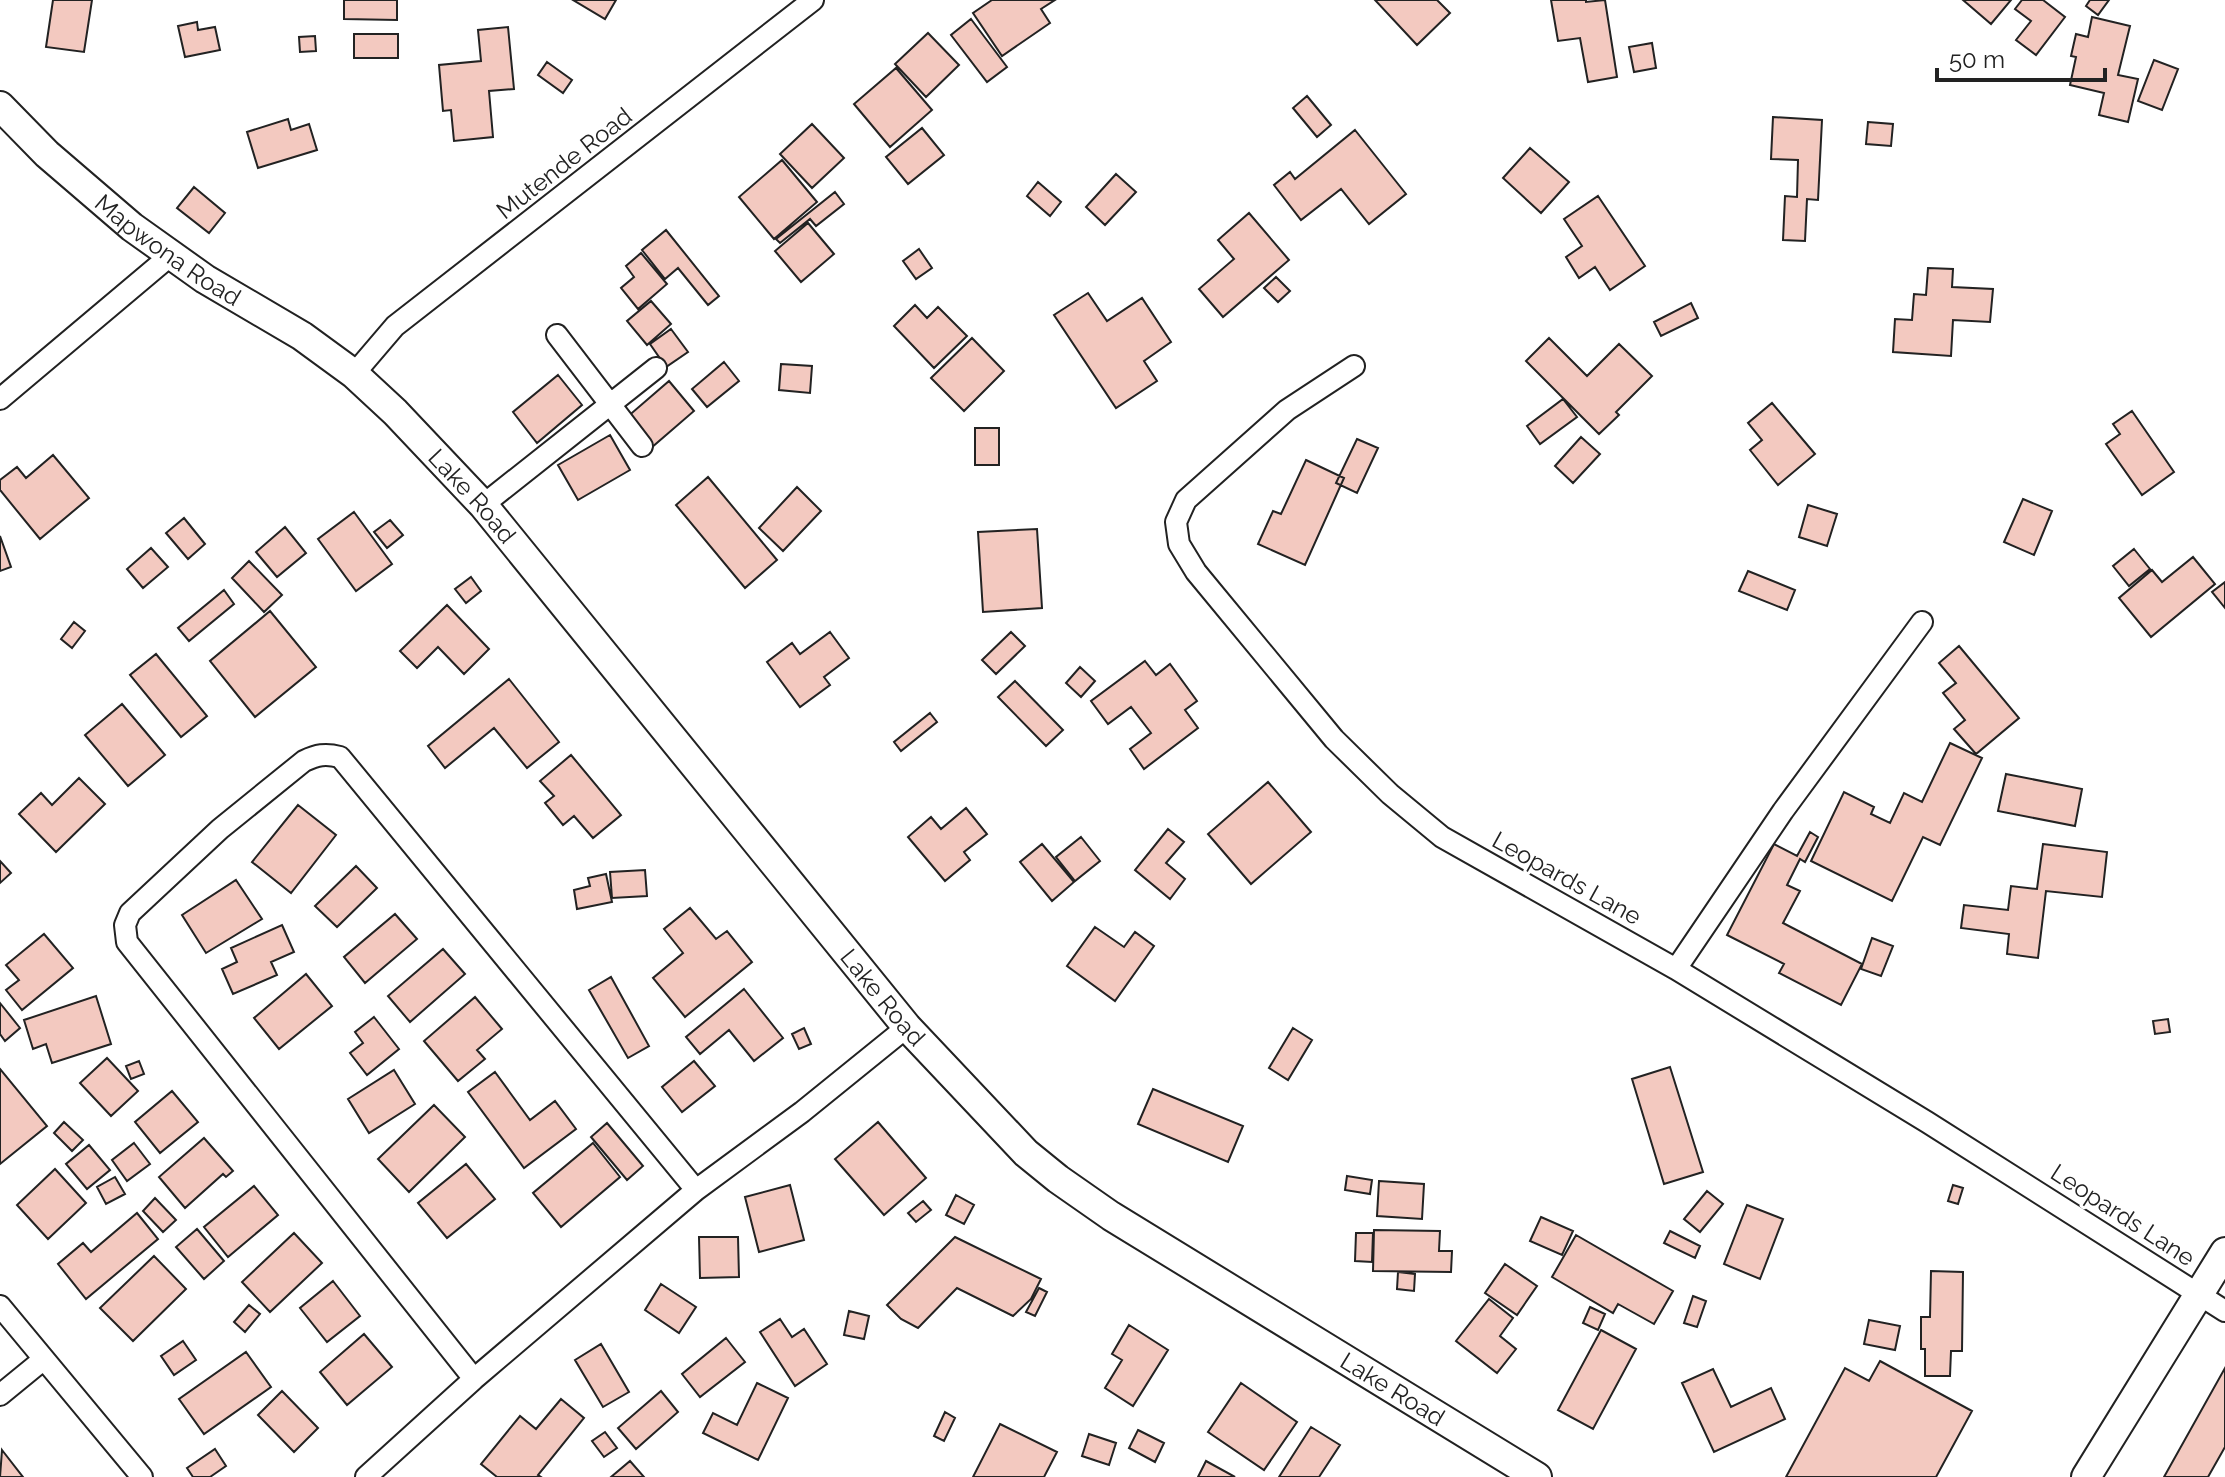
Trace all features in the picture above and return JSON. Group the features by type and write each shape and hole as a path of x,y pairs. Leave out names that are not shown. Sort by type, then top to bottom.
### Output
{"main road":[{"name":"Mapwona Road","path":"0,106 37,144 132,227 205,279 302,336 354,374"},
{"name":"Lake Road","path":"354,374 395,412 483,505 907,1027 1026,1153 1111,1216 1537,1477"},
{"path":"2086,1477 2225,1252"}],"street":[{"name":"Mutende Road","path":"354,374 395,326 813,0"},
{"path":"0,399 171,255"},
{"path":"557,335 642,446"},
{"name":"Leopards Lane","path":"1354,366 1287,410 1186,500 1176,522 1179,544 1196,572 1334,739 1390,794 1442,837 1676,969 1927,1122 2225,1311"},
{"path":"483,505 656,368"},
{"path":"1676,969 1783,811 1922,622"},
{"path":"474,1379 127,942 125,925 130,913 220,829 304,761 318,755 340,757 696,1190"},
{"path":"366,1477 474,1379 696,1190 802,1112 907,1027"},
{"path":"0,1306 142,1477"},
{"path":"0,1395 44,1359"}],"building":[{"path":"53,0 92,0 84,52 46,47"},
{"path":"344,0 397,0 397,20 344,19"},
{"path":"573,0 616,0 605,19"},
{"path":"992,0 1055,0 1041,9 1050,23 1002,56 973,13"},
{"path":"1375,0 1437,0 1450,13 1417,45"},
{"path":"1551,0 1605,0 1617,77 1588,82 1580,38 1558,41"},
{"path":"1963,0 2011,0 1991,24"},
{"path":"2022,0 2043,0 2065,17 2036,55 2016,40 2031,21 2015,9"},
{"path":"2090,0 2109,0 2098,15 2086,6"},
{"path":"2092,17 2130,26 2118,75 2138,79 2128,122 2099,115 2104,93 2070,85 2076,57 2071,56 2076,34 2088,37"},
{"path":"971,19 1007,67 987,82 951,35"},
{"path":"197,22 198,30 215,27 220,50 185,57 178,26"},
{"path":"508,27 514,89 489,91 493,137 454,141 451,110 443,111 439,65 481,61 478,30"},
{"path":"928,33 959,65 926,97 895,64"},
{"path":"354,34 398,34 398,58 354,58"},
{"path":"315,36 316,51 300,52 299,37"},
{"path":"1652,43 1656,68 1634,72 1629,47"},
{"path":"2154,60 2178,69 2162,110 2138,101"},
{"path":"547,62 572,80 563,93 538,75"},
{"path":"896,68 932,110 890,147 854,104"},
{"path":"1307,96 1331,125 1317,137 1293,108"},
{"path":"1773,117 1822,120 1818,200 1807,199 1805,241 1783,240 1785,196 1797,197 1798,160 1771,159"},
{"path":"288,119 291,130 309,124 317,150 258,168 247,132"},
{"path":"1868,122 1893,124 1891,146 1866,144"},
{"path":"812,124 844,158 812,188 780,154"},
{"path":"922,128 944,155 908,184 886,157"},
{"path":"1355,130 1406,194 1369,224 1341,189 1301,220 1274,185 1290,172 1295,179"},
{"path":"1530,148 1569,182 1541,213 1503,178"},
{"path":"782,160 817,202 774,239 739,197"},
{"path":"1116,174 1136,192 1105,225 1086,207"},
{"path":"1038,182 1061,202 1050,216 1027,196"},
{"path":"194,187 225,213 209,233 177,208"},
{"path":"835,192 844,204 816,226 810,219 780,243 776,239"},
{"path":"1598,196 1645,266 1610,290 1595,267 1579,278 1566,257 1582,246 1564,219"},
{"path":"1249,213 1289,260 1223,317 1199,289 1234,259 1218,240"},
{"path":"808,223 834,254 801,282 775,251"},
{"path":"666,230 719,296 708,305 678,268 665,279 642,250"},
{"path":"919,249 932,268 916,279 903,261"},
{"path":"641,253 667,284 638,309 621,288 634,277 626,266"},
{"path":"1928,268 1953,269 1952,287 1993,289 1990,322 1953,320 1951,356 1893,352 1895,319 1912,320 1914,294 1926,295"},
{"path":"1276,277 1290,291 1278,302 1264,288"},
{"path":"1088,293 1107,321 1142,298 1171,342 1144,361 1157,381 1116,408 1054,315"},
{"path":"651,301 671,324 647,345 627,321"},
{"path":"1691,303 1698,318 1661,336 1654,322"},
{"path":"915,305 927,318 938,307 967,336 934,368 894,326"},
{"path":"671,329 688,352 666,367 650,344"},
{"path":"972,338 1004,371 964,411 931,378"},
{"path":"1549,338 1587,376 1619,344 1652,376 1599,434 1526,361"},
{"path":"724,362 739,381 707,407 692,389"},
{"path":"781,364 812,366 810,393 779,390"},
{"path":"558,375 582,405 537,443 513,412"},
{"path":"669,381 694,411 651,448 626,418"},
{"path":"1563,399 1577,417 1540,444 1527,426"},
{"path":"1772,403 1815,454 1778,485 1750,450 1762,440 1748,423"},
{"path":"2132,411 2174,472 2142,495 2106,444 2120,434 2113,424"},
{"path":"975,428 999,428 999,465 975,465"},
{"path":"610,435 630,470 578,500 558,465"},
{"path":"1581,437 1600,454 1573,483 1555,466"},
{"path":"1357,439 1378,448 1357,493 1336,483"},
{"path":"53,455 89,498 40,539 0,490 0,480 17,467 26,478"},
{"path":"1306,460 1344,478 1305,565 1258,544 1273,511 1281,514"},
{"path":"708,477 777,560 745,588 676,505"},
{"path":"797,487 821,511 783,551 759,528"},
{"path":"2023,499 2052,511 2034,555 2004,542"},
{"path":"1808,505 1837,514 1827,546 1799,537"},
{"path":"354,512 392,564 356,591 318,539"},
{"path":"184,518 205,544 188,559 166,533"},
{"path":"390,520 403,535 387,548 374,532"},
{"path":"285,527 306,553 277,577 256,552"},
{"path":"1037,529 1042,608 983,612 978,532"},
{"path":"0,536 11,567 0,571"},
{"path":"151,548 168,567 143,588 127,569"},
{"path":"2134,549 2150,569 2129,586 2113,566"},
{"path":"2193,557 2215,584 2151,637 2119,598 2152,570 2162,582"},
{"path":"249,561 282,595 264,612 232,578"},
{"path":"1748,571 1795,590 1787,610 1739,591"},
{"path":"471,577 481,591 466,603 455,589"},
{"path":"2225,582 2225,608 2212,592"},
{"path":"224,590 234,604 189,641 178,628"},
{"path":"447,605 489,649 464,674 438,647 417,668 400,651"},
{"path":"270,611 316,667 255,717 210,661"},
{"path":"74,622 85,631 72,648 61,639"},
{"path":"830,632 849,658 824,677 830,685 800,707 767,662 792,643 800,654"},
{"path":"1011,632 1025,646 996,674 982,660"},
{"path":"1959,646 2019,718 1976,754 1954,729 1965,720 1943,693 1956,683 1939,663"},
{"path":"156,654 207,716 181,737 130,675"},
{"path":"1145,661 1156,675 1170,664 1197,701 1185,710 1198,728 1144,769 1130,749 1151,733 1131,707 1108,724 1091,701"},
{"path":"1080,667 1095,681 1081,697 1066,683"},
{"path":"509,679 559,742 527,768 494,728 445,768 428,746"},
{"path":"1015,681 1063,730 1046,746 998,697"},
{"path":"122,704 165,755 128,786 85,735"},
{"path":"930,713 937,722 901,751 894,742"},
{"path":"1950,743 1982,758 1940,845 1923,837 1892,901 1811,861 1844,792 1874,807 1871,814 1890,823 1904,793 1922,802"},
{"path":"571,755 621,815 593,838 574,816 563,825 545,803 554,796 540,781"},
{"path":"2006,774 2082,789 2075,826 1998,811"},
{"path":"79,778 105,804 56,852 19,814 41,793 52,805"},
{"path":"1268,782 1311,832 1251,884 1208,834"},
{"path":"298,805 336,835 291,893 252,862"},
{"path":"966,808 987,834 964,852 970,860 945,881 908,837 931,817 941,829"},
{"path":"1168,829 1184,842 1166,863 1185,879 1170,899 1135,870"},
{"path":"1810,832 1818,837 1805,862 1800,859 1787,885 1800,891 1783,923 1862,964 1841,1005 1779,973 1784,964 1727,935 1774,844 1797,856"},
{"path":"1081,837 1100,861 1075,881 1056,857"},
{"path":"1042,844 1074,882 1052,901 1020,862"},
{"path":"2043,844 2107,852 2102,897 2046,891 2038,958 2007,954 2009,934 1961,928 1964,905 2008,910 2011,886 2037,889"},
{"path":"0,861 11,873 0,883"},
{"path":"356,866 377,888 337,927 315,906"},
{"path":"645,870 647,896 612,898 610,872"},
{"path":"606,874 612,902 577,909 574,890 590,886 588,878"},
{"path":"236,880 262,919 206,953 182,915"},
{"path":"690,908 716,939 727,931 752,962 685,1017 653,978 683,953 664,929"},
{"path":"395,914 417,939 365,983 344,957"},
{"path":"282,925 294,952 271,962 277,975 233,994 222,969 237,962 231,948"},
{"path":"1095,927 1124,947 1135,932 1154,946 1115,1001 1067,966"},
{"path":"44,934 73,968 22,1010 6,990 19,980 6,965"},
{"path":"1872,938 1893,946 1881,976 1861,969"},
{"path":"443,949 465,974 410,1022 388,996"},
{"path":"306,974 332,1006 279,1049 254,1018"},
{"path":"611,977 649,1046 628,1058 589,990"},
{"path":"744,989 783,1038 754,1061 729,1030 700,1054 686,1037"},
{"path":"96,996 111,1044 52,1063 46,1044 33,1049 24,1020"},
{"path":"475,997 502,1029 477,1050 485,1059 458,1081 424,1041"},
{"path":"0,1003 20,1028 5,1041 0,1034"},
{"path":"374,1017 399,1049 367,1075 350,1053 363,1043 355,1032"},
{"path":"2168,1019 2170,1032 2155,1034 2153,1021"},
{"path":"804,1028 811,1044 799,1049 792,1034"},
{"path":"1293,1028 1312,1040 1288,1080 1269,1068"},
{"path":"107,1058 138,1091 111,1116 80,1083"},
{"path":"139,1061 144,1074 131,1079 126,1066"},
{"path":"694,1061 715,1086 682,1112 662,1087"},
{"path":"1670,1067 1703,1172 1664,1184 1632,1079"},
{"path":"0,1069 47,1126 0,1164"},
{"path":"394,1070 415,1104 369,1133 348,1099"},
{"path":"495,1072 530,1120 555,1101 576,1129 524,1168 468,1092"},
{"path":"1153,1089 1243,1126 1228,1162 1138,1124"},
{"path":"172,1091 198,1122 160,1153 135,1122"},
{"path":"434,1105 465,1137 409,1192 378,1159"},
{"path":"64,1122 83,1140 72,1151 54,1133"},
{"path":"878,1122 926,1178 884,1215 835,1159"},
{"path":"607,1123 643,1166 627,1180 591,1137"},
{"path":"204,1138 233,1171 226,1177 223,1174 185,1208 159,1177"},
{"path":"134,1143 150,1164 127,1181 112,1160"},
{"path":"593,1143 620,1177 561,1227 533,1193"},
{"path":"89,1145 110,1170 87,1189 66,1164"},
{"path":"466,1164 495,1199 447,1238 418,1203"},
{"path":"55,1169 86,1203 48,1239 17,1205"},
{"path":"1347,1176 1372,1180 1370,1194 1345,1190"},
{"path":"115,1177 125,1194 106,1204 97,1187"},
{"path":"1379,1181 1424,1184 1422,1219 1377,1216"},
{"path":"790,1185 804,1240 759,1252 745,1197"},
{"path":"1953,1185 1963,1188 1958,1204 1948,1201"},
{"path":"254,1186 278,1215 228,1257 204,1227"},
{"path":"1707,1191 1723,1204 1700,1232 1684,1219"},
{"path":"956,1195 974,1205 964,1224 946,1215"},
{"path":"155,1198 176,1220 163,1232 143,1211"},
{"path":"923,1201 931,1210 916,1222 908,1213"},
{"path":"1747,1205 1783,1219 1760,1279 1724,1264"},
{"path":"137,1213 158,1239 86,1299 58,1264 83,1243 91,1252"},
{"path":"1541,1217 1573,1231 1562,1255 1530,1241"},
{"path":"197,1229 224,1261 204,1279 176,1247"},
{"path":"1374,1230 1440,1231 1439,1251 1452,1251 1451,1272 1373,1271"},
{"path":"1670,1231 1700,1246 1695,1258 1664,1243"},
{"path":"294,1233 322,1263 270,1312 242,1282"},
{"path":"1356,1233 1373,1233 1372,1262 1355,1261"},
{"path":"1576,1235 1673,1291 1654,1324 1618,1304 1613,1313 1552,1277"},
{"path":"699,1237 738,1237 739,1277 700,1278"},
{"path":"955,1237 1041,1279 1031,1299 1013,1316 957,1288 918,1328 901,1319 887,1305"},
{"path":"154,1256 186,1289 133,1341 100,1308"},
{"path":"1505,1264 1537,1286 1517,1315 1485,1293"},
{"path":"1931,1271 1963,1272 1962,1351 1951,1351 1950,1376 1925,1376 1921,1317 1930,1317"},
{"path":"1398,1272 1415,1274 1414,1291 1397,1289"},
{"path":"333,1281 360,1316 327,1342 300,1308"},
{"path":"661,1284 696,1307 679,1333 645,1310"},
{"path":"1039,1288 1047,1292 1035,1316 1026,1312"},
{"path":"1693,1296 1706,1301 1697,1327 1684,1323"},
{"path":"1489,1299 1513,1318 1500,1336 1516,1349 1497,1373 1456,1341"},
{"path":"249,1305 260,1314 245,1332 234,1322"},
{"path":"1590,1307 1605,1314 1598,1330 1583,1323"},
{"path":"849,1311 869,1316 864,1339 844,1335"},
{"path":"780,1319 792,1337 804,1329 827,1364 795,1386 760,1332"},
{"path":"1869,1320 1900,1326 1895,1350 1864,1344"},
{"path":"1129,1325 1168,1350 1133,1406 1105,1388 1122,1360 1112,1354"},
{"path":"1601,1330 1636,1349 1593,1429 1558,1410"},
{"path":"364,1334 392,1367 347,1405 320,1372"},
{"path":"726,1338 745,1362 700,1397 682,1374"},
{"path":"183,1341 196,1360 174,1375 161,1356"},
{"path":"601,1344 629,1392 603,1407 575,1360"},
{"path":"246,1352 271,1387 204,1434 179,1399"},
{"path":"1880,1361 1972,1411 1936,1477 1786,1477 1845,1368 1869,1381"},
{"path":"2225,1368 2225,1447 2208,1477 2164,1477"},
{"path":"1713,1369 1731,1407 1771,1388 1785,1419 1714,1452 1682,1383"},
{"path":"757,1383 788,1398 758,1460 703,1433 713,1413 737,1425"},
{"path":"1241,1383 1297,1422 1264,1470 1208,1432"},
{"path":"282,1391 318,1428 294,1452 258,1415"},
{"path":"661,1391 678,1412 636,1449 618,1428"},
{"path":"561,1399 584,1418 538,1475 541,1477 497,1477 481,1464 520,1416 536,1429"},
{"path":"945,1412 955,1418 944,1441 934,1436"},
{"path":"1000,1424 1057,1452 1044,1477 973,1477"},
{"path":"1311,1427 1340,1445 1319,1477 1279,1477"},
{"path":"1138,1430 1164,1443 1155,1462 1129,1448"},
{"path":"605,1432 617,1448 604,1457 592,1441"},
{"path":"1089,1434 1116,1443 1109,1465 1082,1456"},
{"path":"215,1449 226,1466 210,1477 193,1477 187,1468"},
{"path":"2,1450 23,1477 0,1477"},
{"path":"630,1461 644,1477 611,1477"},
{"path":"1206,1461 1235,1477 1198,1477"}]}
